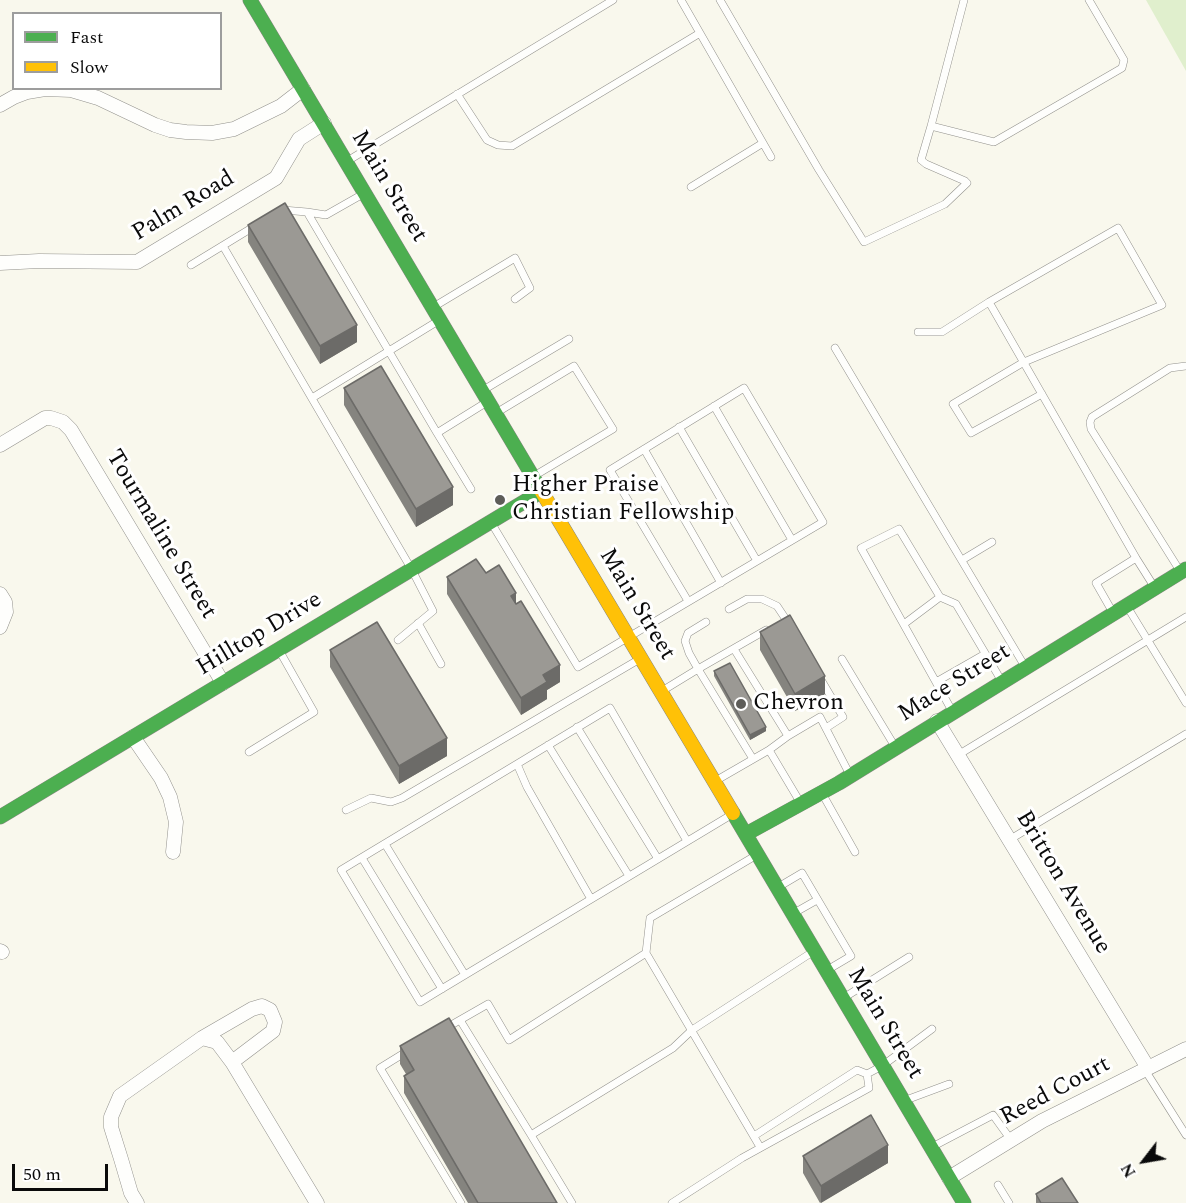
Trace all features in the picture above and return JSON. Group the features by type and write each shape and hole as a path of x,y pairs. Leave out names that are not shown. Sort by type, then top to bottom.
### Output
{"main road":[{"name":"Main Street","path":"250,0 964,1203"},
{"name":"Hilltop Drive","path":"0,817 542,491"},
{"name":"Mace Street","path":"746,834 851,776 952,711 1183,570"}],"street":[{"path":"71,90 98,98 170,130 212,133 234,129 281,106 303,89"},
{"path":"0,105 27,92 39,90"},
{"name":"Palm Road","path":"0,263 137,262 276,178 299,138 324,123"},
{"name":"Tourmaline Street","path":"0,445 45,418 63,422 71,430 223,683"},
{"path":"0,594 5,602 6,612 0,627"},
{"name":"Britton Avenue","path":"937,721 1146,1069"},
{"path":"133,737 161,778 170,797 176,822 173,852"},
{"path":"137,1203 131,1192 111,1127 111,1117 120,1096 202,1038 252,1009 262,1006 270,1010 276,1022 273,1031 232,1062"},
{"path":"202,1038 217,1042 232,1062 317,1203"},
{"name":"Reed Court","path":"949,1178 1042,1121 1186,1049"}],"lane":[{"path":"346,161 613,0"},
{"path":"681,0 771,157"},
{"path":"720,0 863,242 945,204 967,183 921,160 964,0"},
{"path":"931,126 994,142 1122,68 1124,60 1089,0"},
{"path":"457,94 487,140 498,145 512,146 700,33"},
{"path":"691,187 763,142"},
{"path":"273,216 283,210 326,215 365,193"},
{"path":"307,212 471,489"},
{"path":"192,265 263,222"},
{"path":"918,332 942,332 989,302 1118,228 1162,304 1024,362 953,404 971,433 1042,394"},
{"path":"223,246 433,611 398,640"},
{"path":"433,307 515,258 530,288 515,299"},
{"path":"989,302 1155,588"},
{"path":"312,398 440,320"},
{"path":"437,433 489,401 570,339"},
{"path":"835,348 1025,667"},
{"path":"489,401 574,366 613,429 534,476"},
{"path":"1183,570 1091,429 1090,422 1092,417 1170,368 1186,366"},
{"path":"491,522 578,667 823,522 744,388 610,470 688,601"},
{"path":"714,406 792,540"},
{"path":"679,427 757,561"},
{"path":"644,449 721,582"},
{"path":"952,711 861,548 899,529 940,597 956,604 1001,682"},
{"path":"962,560 992,542"},
{"path":"1113,613 1096,584 1137,558"},
{"path":"903,624 940,597"},
{"path":"729,609 747,599 762,599 777,606 782,620 791,628"},
{"path":"1126,605 1186,703"},
{"path":"958,755 1186,617"},
{"path":"706,622 688,633 686,641 688,652 753,759"},
{"path":"418,623 441,664"},
{"path":"662,692 770,627"},
{"path":"734,649 788,736"},
{"path":"249,752 314,712 279,650"},
{"path":"936,682 985,654"},
{"path":"346,810 372,798 391,802 402,798 641,658"},
{"path":"842,659 896,747"},
{"path":"818,673 843,717 826,728"},
{"path":"687,841 610,708 341,870 420,1002 734,813"},
{"path":"715,782 820,717 851,776"},
{"path":"577,727 658,859"},
{"path":"1009,840 1186,734"},
{"path":"548,745 629,876"},
{"path":"769,750 802,804"},
{"path":"517,764 527,787 591,899"},
{"path":"822,793 855,852"},
{"path":"385,844 465,975"},
{"path":"758,854 650,918 646,953 760,1147"},
{"path":"362,858 442,989"},
{"path":"778,888 802,873 851,956 826,971"},
{"path":"793,914 817,900"},
{"path":"531,1135 673,1048 692,1030 815,951"},
{"path":"440,1032 488,1004 509,1040 646,953"},
{"path":"843,998 909,957"},
{"path":"460,1020 572,1203"},
{"path":"754,1136 857,1070 867,1074 882,1066 932,1029"},
{"path":"410,1050 380,1068 461,1203"},
{"path":"1146,1069 1186,1135"},
{"path":"672,1203 760,1147 869,1088 867,1074"},
{"path":"903,1101 949,1084"},
{"path":"931,1148 993,1115 1011,1140"},
{"path":"998,1185 1009,1203"}],"green space":[{"path":"1146,0 1186,0 1186,71"}],"building":[{"path":"285,203 357,325 320,346 248,225"},
{"path":"381,366 453,487 416,509 344,388"},
{"path":"476,559 486,573 499,565 516,593 511,596 516,604 521,601 560,665 543,675 547,682 521,698 447,577"},
{"path":"790,615 825,676 795,694 760,632"},
{"path":"377,622 447,738 399,766 330,650"},
{"path":"730,663 766,727 750,735 714,671"},
{"path":"449,1018 557,1203 478,1203 404,1076 414,1070 400,1046"},
{"path":"871,1115 888,1145 821,1186 803,1156"},
{"path":"1062,1178 1078,1203 1041,1203 1036,1194"}],"traffic: fast":[{"path":"250,0 539,487"},
{"path":"0,817 542,491"},
{"path":"746,834 839,783 1186,569"},
{"path":"733,813 964,1203"}],"traffic: slow":[{"path":"539,487 733,813"}],"place":[{"name":"Higher Praise Christian Fellowship","path":"500,500"},
{"name":"Chevron","path":"741,704"}]}
